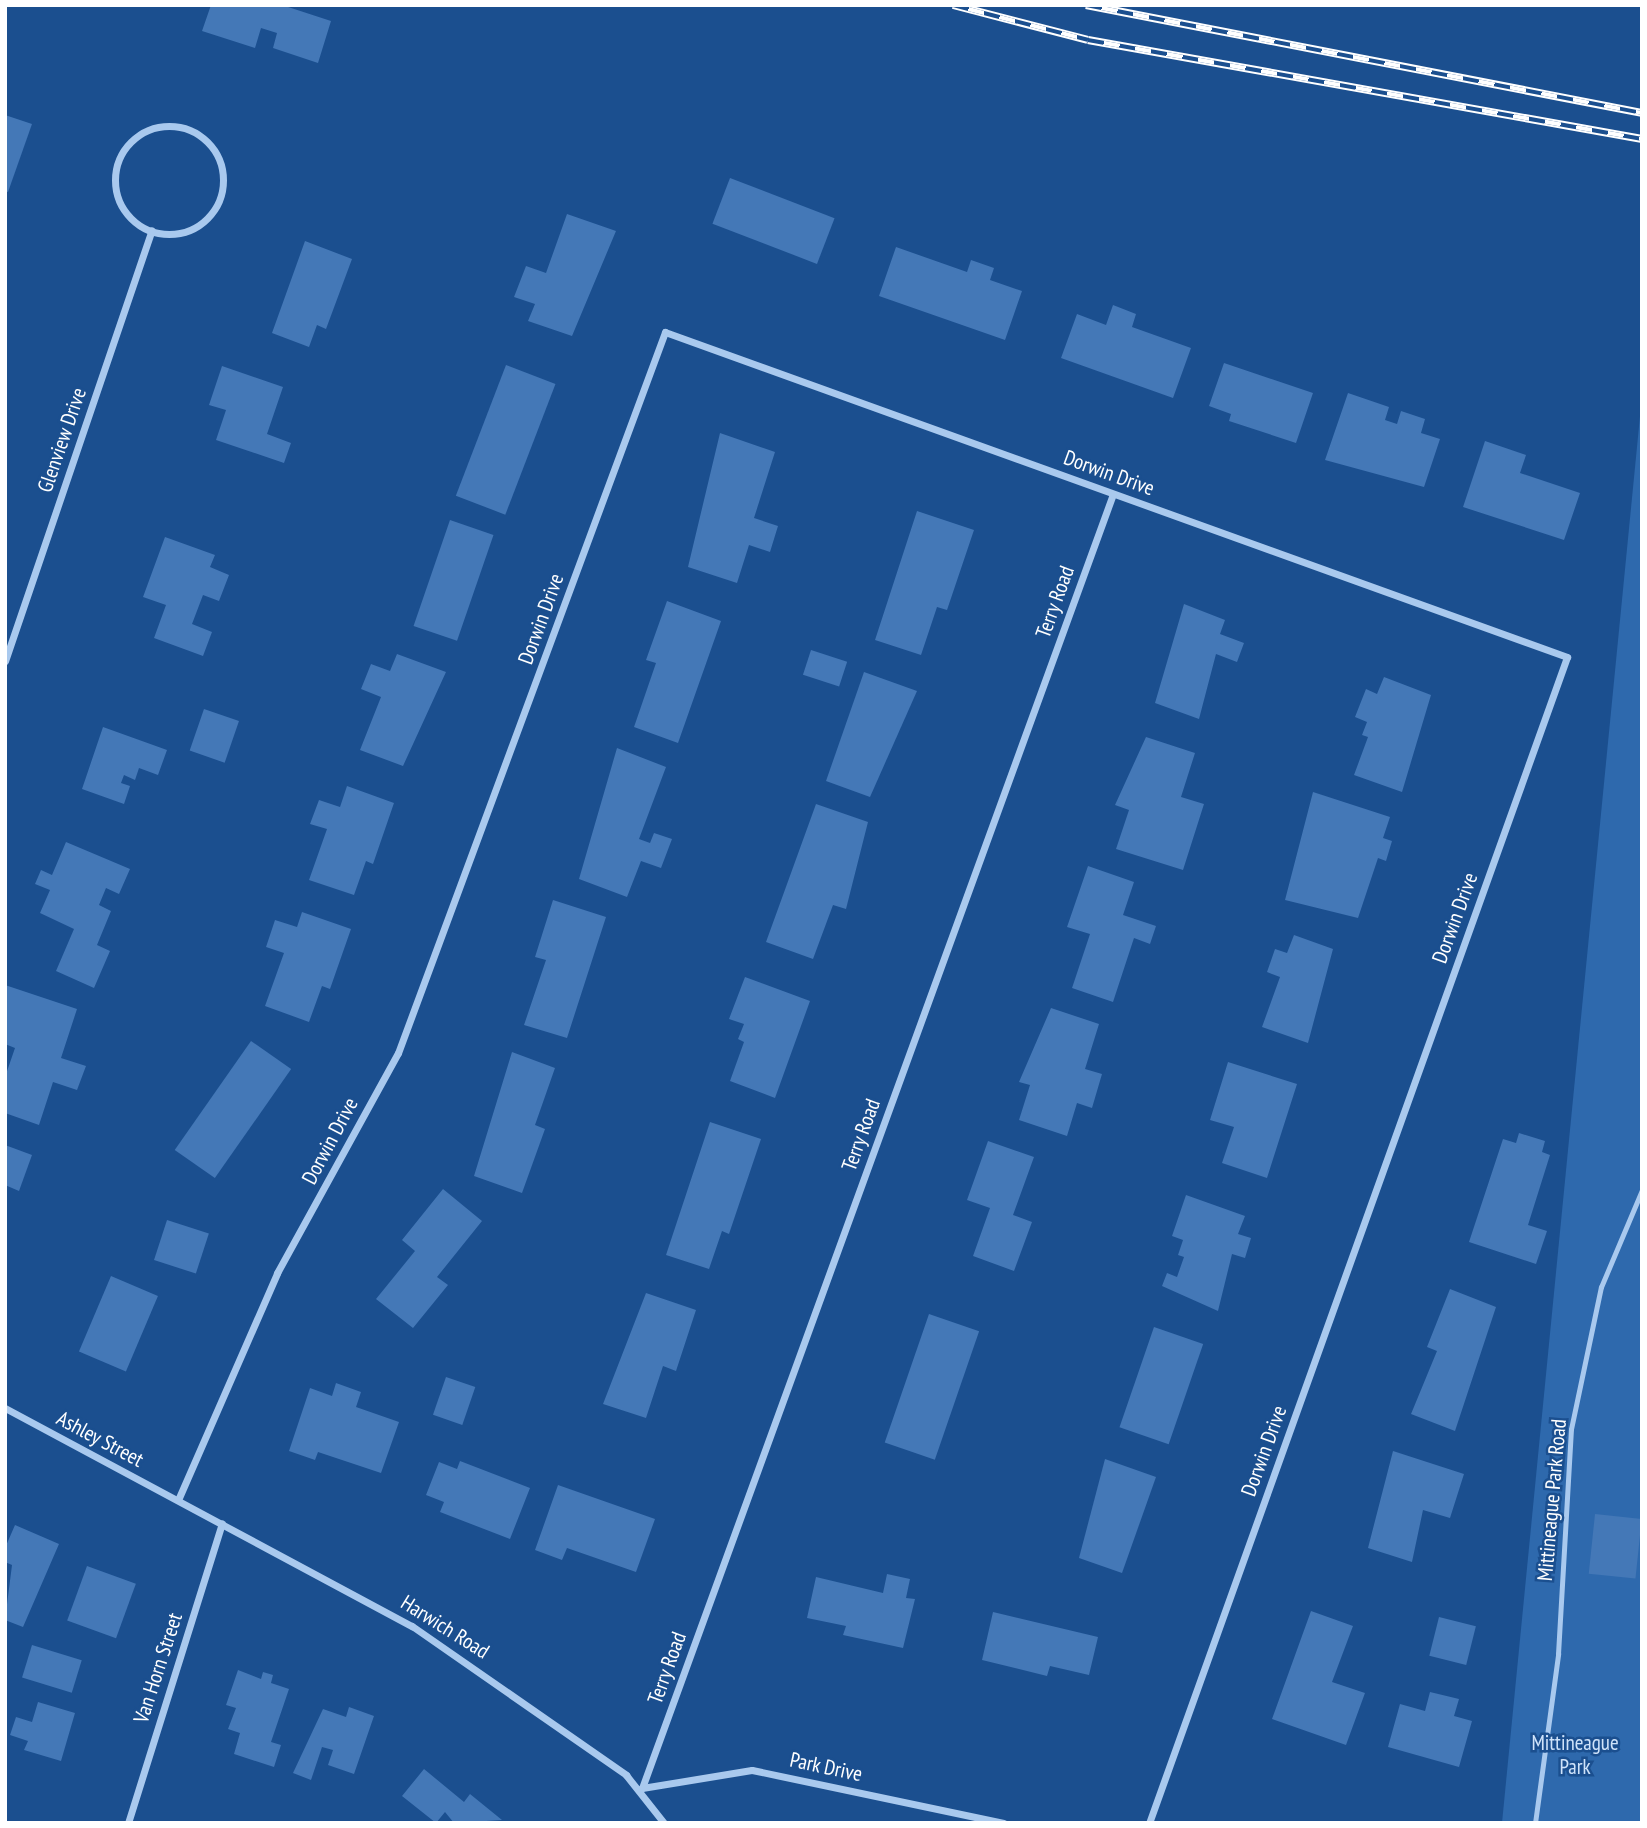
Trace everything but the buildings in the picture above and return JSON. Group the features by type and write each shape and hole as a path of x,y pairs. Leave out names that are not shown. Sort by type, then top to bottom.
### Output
{"street":[{"path":"151,129 188,130 217,155 221,193 213,211 190,229 152,230 118,199 119,161 134,138 151,129"},
{"name":"Glenview Drive","path":"5,661 152,230"},
{"name":"Dorwin Drive","path":"178,1500 277,1273 398,1053 665,332 1567,657 1149,1823"},
{"name":"Terry Road","path":"642,1788 1113,494"},
{"name":"Ashley Street","path":"5,1408 178,1500"},
{"name":"Harwich Road","path":"178,1500 474,1665 642,1788 664,1823"},
{"name":"Van Horn Street","path":"128,1823 222,1523"},
{"name":"Park Drive","path":"642,1788 752,1770 1003,1823"}],"lane":[{"name":"Mittineague Park Road","path":"1535,1823 1558,1654 1571,1429 1601,1287 1642,1190"}],"green space":[{"name":"Mittineague Park","path":"1642,396 1642,1823 1502,1823"}],"railway":[{"path":"953,5 1088,40 1642,139"},
{"path":"1086,5 1642,113"}]}
